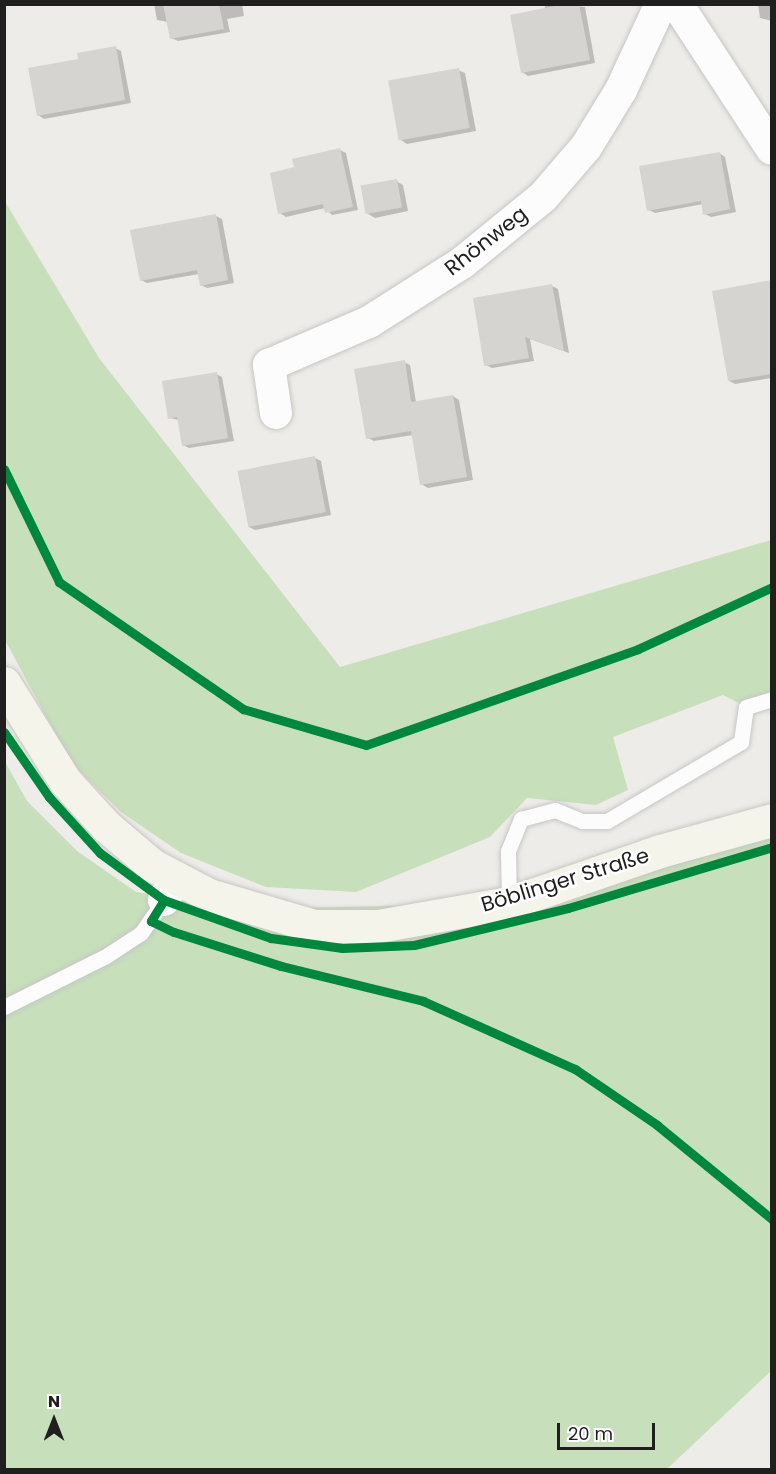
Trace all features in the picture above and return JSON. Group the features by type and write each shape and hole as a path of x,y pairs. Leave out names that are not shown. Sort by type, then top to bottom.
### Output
{"main road":[{"name":"Böblinger Straße","path":"4,683 65,781 106,826 164,881 248,909 314,926 378,926 508,903 660,851 771,820"}],"street":[{"name":"Rhönweg","path":"276,412 269,365 369,322 462,263 543,197 586,147 621,90 661,4"},
{"path":"677,4 771,149"}],"lane":[{"path":"508,903 508,851 521,819 555,810 582,821 607,821 741,742 746,707 771,699"},
{"path":"4,1007 106,956 141,933 164,881"}],"green space":[{"path":"4,200 99,358 340,667 771,540 771,699 746,707 723,695 613,737 628,790 596,805 527,798 490,837 356,892 266,887 181,853 121,812 71,763 5,640"},
{"path":"4,760 27,801 77,851 136,892 248,909 509,903 771,820 771,1371 667,1469 5,1469"}],"building":[{"path":"163,4 219,4 224,29 170,39"},
{"path":"565,4 579,4 590,60 521,73 510,15"},
{"path":"116,46 125,100 37,116 28,68 78,59 77,53"},
{"path":"459,68 470,128 399,141 388,81"},
{"path":"340,148 353,207 325,213 323,204 278,214 270,173 294,167 292,159"},
{"path":"720,152 730,209 703,215 701,201 647,211 639,166"},
{"path":"397,179 402,208 366,214 361,185"},
{"path":"216,214 228,280 200,286 197,270 140,281 130,230"},
{"path":"771,280 771,374 728,381 712,291"},
{"path":"552,284 564,351 525,337 529,358 484,366 473,298"},
{"path":"405,360 411,402 453,395 467,477 420,485 411,431 366,439 354,369"},
{"path":"217,372 228,438 182,446 177,417 168,419 162,381"},
{"path":"315,456 326,512 248,527 237,471"}],"cycle path":[{"path":"4,469 59,582 243,709 366,745 638,649 772,587"},
{"path":"4,732 49,797 100,853 164,900 271,938 342,948 414,945 568,908 772,847"},
{"path":"164,900 151,921 174,932 281,966 423,1001 575,1069 657,1125 772,1219"}]}
